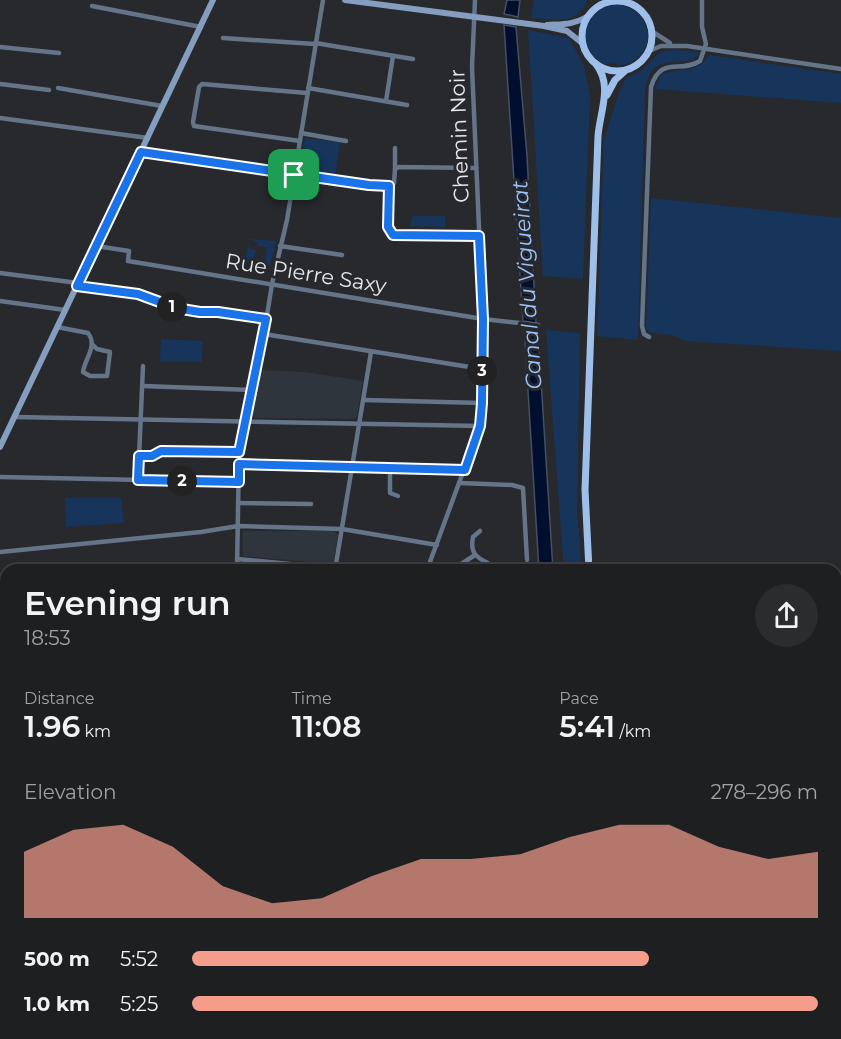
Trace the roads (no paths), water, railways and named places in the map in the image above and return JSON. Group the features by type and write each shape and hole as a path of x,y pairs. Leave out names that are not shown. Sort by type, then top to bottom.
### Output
{"main road":[{"path":"0,447 213,0"},
{"path":"345,0 474,15 567,31 582,43 605,79 605,97 598,136 585,463 585,519 589,564"},
{"path":"544,26 577,23 587,17 602,2 615,0 628,1 643,11 653,32 649,51 641,62 626,70 615,81 605,97"},
{"path":"582,43 582,29 587,17"},
{"path":"596,64 611,71 626,70"}],"street":[{"path":"237,564 239,452 284,232 322,0"},
{"name":"Chemin Noir","path":"430,564 480,426 482,403 483,319 472,68 475,0"},
{"path":"649,337 644,334 642,326 651,87 659,71 667,67 695,64 700,61 705,48 701,21 702,0"},
{"path":"92,6 201,27"},
{"path":"653,32 664,41 675,45"},
{"path":"224,38 315,44 413,59"},
{"path":"649,51 661,45 675,45 841,69"},
{"path":"0,47 59,53"},
{"path":"386,101 393,56"},
{"path":"0,84 49,90"},
{"path":"300,141 194,126 199,87 202,84 308,91 407,105"},
{"path":"58,88 162,106"},
{"path":"0,118 147,138"},
{"path":"301,133 346,141"},
{"path":"141,152 294,175 389,186 394,183 395,148"},
{"path":"395,169 399,167 476,168"},
{"path":"389,186 388,227 393,235 479,236"},
{"name":"Rue Pierre Saxy","path":"96,246 129,251 128,261 483,319 538,325"},
{"path":"280,246 342,255"},
{"path":"0,273 138,294 176,308 266,319"},
{"path":"0,301 65,310"},
{"path":"57,327 88,333 92,344 97,349 110,352 107,376 90,376 83,372 92,344"},
{"path":"264,334 482,369"},
{"path":"336,564 371,352"},
{"path":"138,480 143,366"},
{"path":"143,386 252,390"},
{"path":"364,400 482,403"},
{"path":"15,417 480,426"},
{"path":"139,456 152,456 161,451 239,452"},
{"path":"239,464 465,470"},
{"path":"390,468 390,493 398,496"},
{"path":"0,477 239,482"},
{"path":"460,483 512,485 523,488 527,560"},
{"path":"238,502 311,504"},
{"path":"0,552 177,535 237,526 342,529 436,545"},
{"path":"480,531 472,540 475,555 488,563"},
{"path":"461,564 475,555"},
{"path":"237,559 286,564"}],"water":[{"path":"507,0 520,0 518,17 504,14"},
{"name":"Canal du Vigueirat","path":"504,25 516,27 527,156 536,323 523,321"},
{"path":"524,326 534,327 538,333 553,564 539,564"}]}
